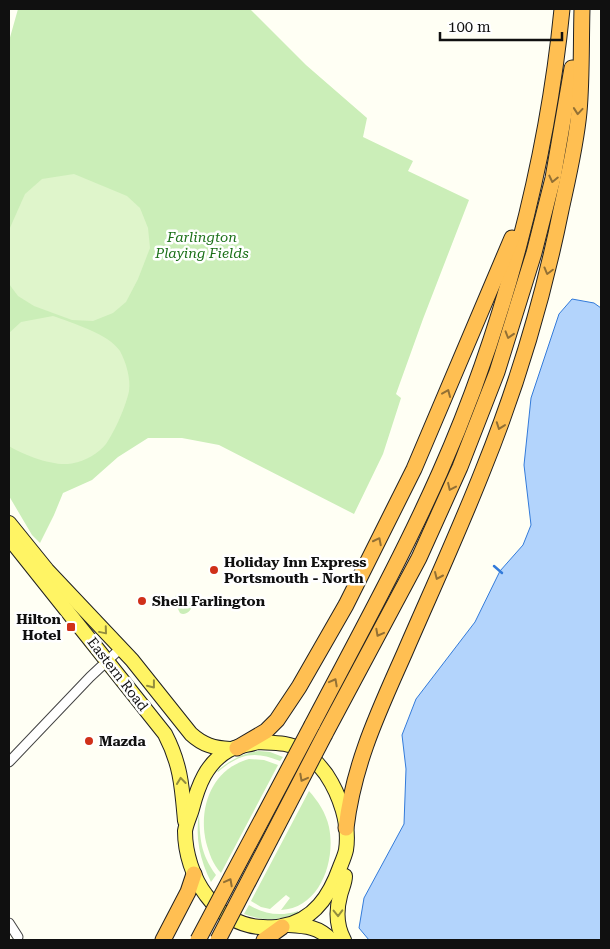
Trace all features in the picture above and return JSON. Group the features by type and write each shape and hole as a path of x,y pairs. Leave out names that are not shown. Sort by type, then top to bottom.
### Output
{"highway":[{"path":"198,940 409,540 441,471 468,404 508,283 531,192 558,58 562,9"},
{"path":"218,940 419,558 460,467 497,372 534,253 553,178 582,9"},
{"path":"346,828 348,807 355,777 373,723 484,469 532,332 554,244 579,113 582,9"},
{"path":"234,749 266,731 277,720 299,687 346,605 414,470 531,192"},
{"path":"163,940 188,892 194,874"},
{"path":"264,940 285,926"}],"main road":[{"name":"Eastern Road","path":"9,523 47,570 121,648 191,734 209,746 234,749"},
{"name":"Eastern Road","path":"9,538 165,734 171,745 180,772 185,829"},
{"path":"331,940 314,928 249,926 227,916 213,904 198,885 186,842 185,829 205,773 216,760 234,749 258,742 282,743 294,746 308,754 320,766 335,789 341,804 346,828 345,881 339,900 338,911 340,929 344,940"},
{"path":"285,926 307,915 323,902 332,888 346,851"}],"street":[{"path":"9,762 121,648"},
{"path":"9,923 18,937"}],"green space":[{"name":"Farlington Playing Fields","path":"18,9 250,9 306,65 367,118 363,137 413,161 408,171 469,200 396,394 401,398 383,454 354,514 219,445 182,438 148,438 118,457 92,480 63,493 40,543 32,535 9,496 9,41"},
{"path":"74,174 127,196 140,208 148,228 150,248 138,279 126,302 113,313 93,321 72,320 34,306 18,296 9,284 9,230 25,194 42,179"},
{"path":"53,316 108,339 120,351 128,371 129,381 128,397 123,411 106,444 87,458 67,464 40,460 9,446 9,333 21,322"},
{"path":"176,595 190,602 192,606 188,613 180,613 174,601"},
{"path":"259,751 270,752 283,757 280,761 262,756 247,756 233,761 217,771 237,758"},
{"path":"249,759 264,760 278,765 221,873 210,855 206,842 204,816 206,803 217,780 236,764"},
{"path":"309,791 326,817 329,827 331,840 327,868 315,892 306,901 295,907 281,910 290,898 286,895 270,909 261,907 251,901"},
{"path":"199,813 202,845 207,860 216,875 211,882 199,849"},
{"path":"249,905 260,911 272,914 298,911 298,913 278,919 258,918 244,914"}],"water":[{"path":"572,299 594,303 601,308 601,940 369,940 359,928 364,898 404,824 406,769 402,735 416,699 475,622 500,571 523,545 531,525 524,465 531,398 559,314"}],"waterway":[{"path":"494,566 502,573"}],"place":[{"name":"Holiday Inn Express Portsmouth - North","path":"214,570"},
{"name":"Shell Farlington","path":"142,601"},
{"name":"Hilton Hotel","path":"71,627"},
{"name":"Mazda","path":"89,741"}]}
